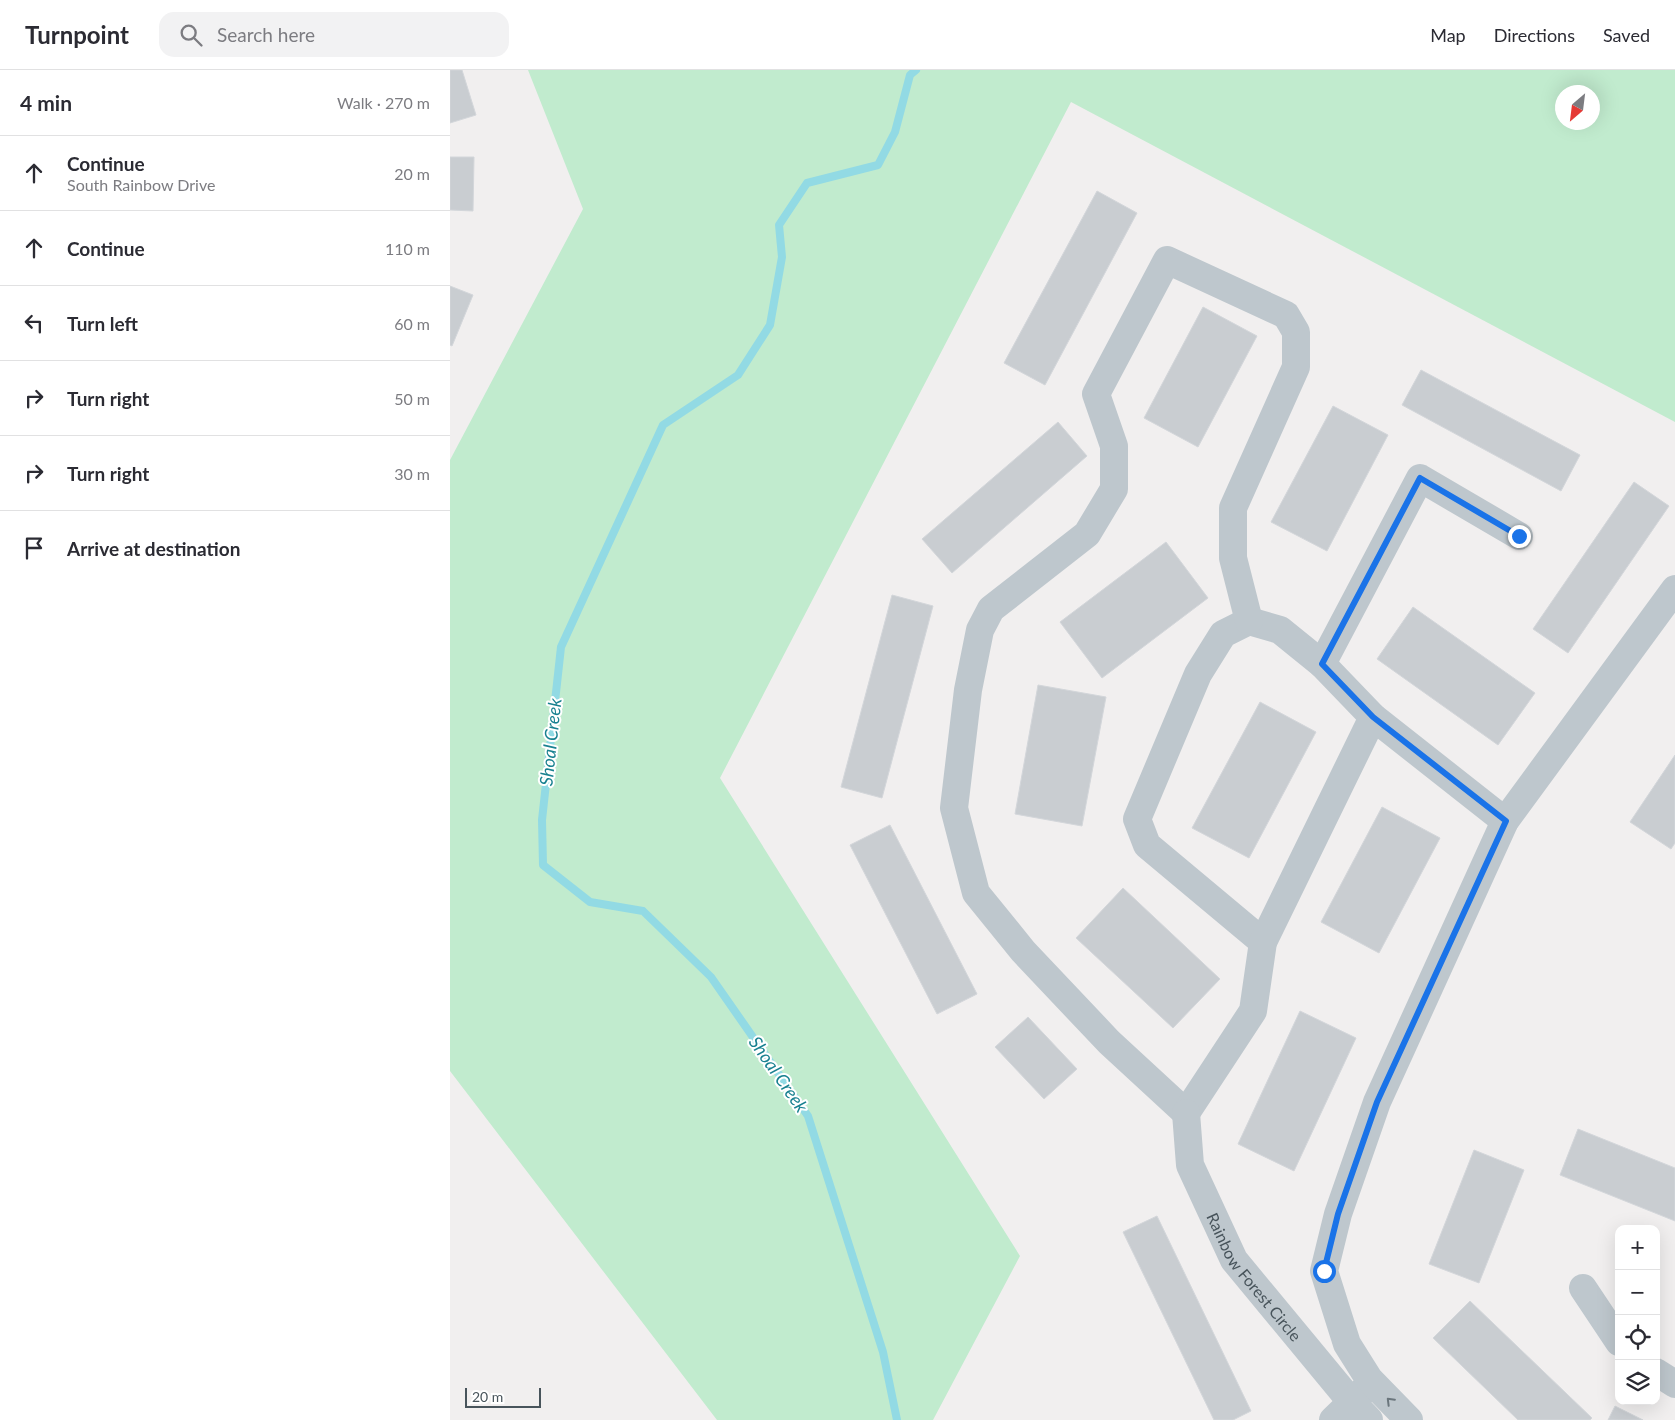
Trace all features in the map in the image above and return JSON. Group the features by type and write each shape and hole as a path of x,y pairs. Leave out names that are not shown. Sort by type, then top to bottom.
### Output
{"street":[{"path":"1249,621 1233,558 1233,508 1296,367 1296,332 1286,315 1168,260 1096,394 1114,446 1114,489 1087,534 991,610 980,630 968,690 954,808 976,893 1023,951 1109,1042 1186,1112 1253,1011 1263,942 1373,717"},
{"path":"1322,664 1420,478 1519,536"},
{"path":"1409,1420 1372,1382 1347,1344 1324,1271 1338,1214 1377,1102 1506,821 1675,589"},
{"path":"1263,942 1147,845 1137,819 1198,674 1223,634 1249,621 1280,630 1322,664 1373,717 1506,821"},
{"name":"Rainbow Forest Circle","path":"1186,1112 1190,1165 1234,1260 1351,1414"},
{"path":"1582,1288 1615,1336"},
{"path":"1660,1375 1675,1384"},
{"path":"1351,1414 1372,1382"}],"green space":[{"path":"528,70 1675,70 1675,422 1071,102 720,778 1020,1256 933,1420 717,1420 450,1071 450,460 583,209"}],"building":[{"path":"450,70 462,70 476,115 450,123"},
{"path":"450,157 474,157 473,211 450,210"},
{"path":"1097,191 1137,213 1045,385 1004,363"},
{"path":"450,286 473,295 452,346 450,345"},
{"path":"1203,307 1257,336 1198,447 1144,418"},
{"path":"1421,370 1580,455 1561,491 1402,405"},
{"path":"1333,406 1388,435 1327,551 1271,522"},
{"path":"1058,422 1087,456 952,573 922,539"},
{"path":"1634,482 1669,506 1568,653 1533,629"},
{"path":"1166,542 1208,598 1102,678 1060,622"},
{"path":"892,595 933,606 882,798 841,787"},
{"path":"1413,607 1535,693 1498,745 1377,659"},
{"path":"1038,685 1106,697 1082,826 1015,814"},
{"path":"1260,702 1316,732 1249,858 1192,828"},
{"path":"1675,755 1675,843 1671,849 1630,822"},
{"path":"1382,807 1440,838 1379,953 1321,922"},
{"path":"890,825 977,994 937,1014 850,845"},
{"path":"1123,888 1220,979 1173,1028 1076,938"},
{"path":"1300,1011 1356,1038 1294,1171 1238,1144"},
{"path":"1028,1017 1077,1069 1044,1099 995,1047"},
{"path":"1578,1129 1675,1168 1675,1221 1560,1175"},
{"path":"1474,1150 1524,1170 1479,1283 1429,1264"},
{"path":"1157,1216 1251,1411 1233,1420 1214,1420 1123,1232"},
{"path":"1470,1301 1592,1418 1590,1420 1518,1420 1433,1338"},
{"path":"1615,1406 1643,1420 1608,1420"}],"waterway":[{"name":"Shoal Creek","path":"897,1420 883,1352 808,1116 711,977 643,911 590,902 543,865 542,820 561,647 663,425 738,375 770,325 782,257 779,225 807,183 878,165 895,132 910,75 916,70"}],"route":[{"path":"1324,1271 1338,1214 1377,1102 1506,821 1373,717 1322,664 1420,478 1519,536"}]}
